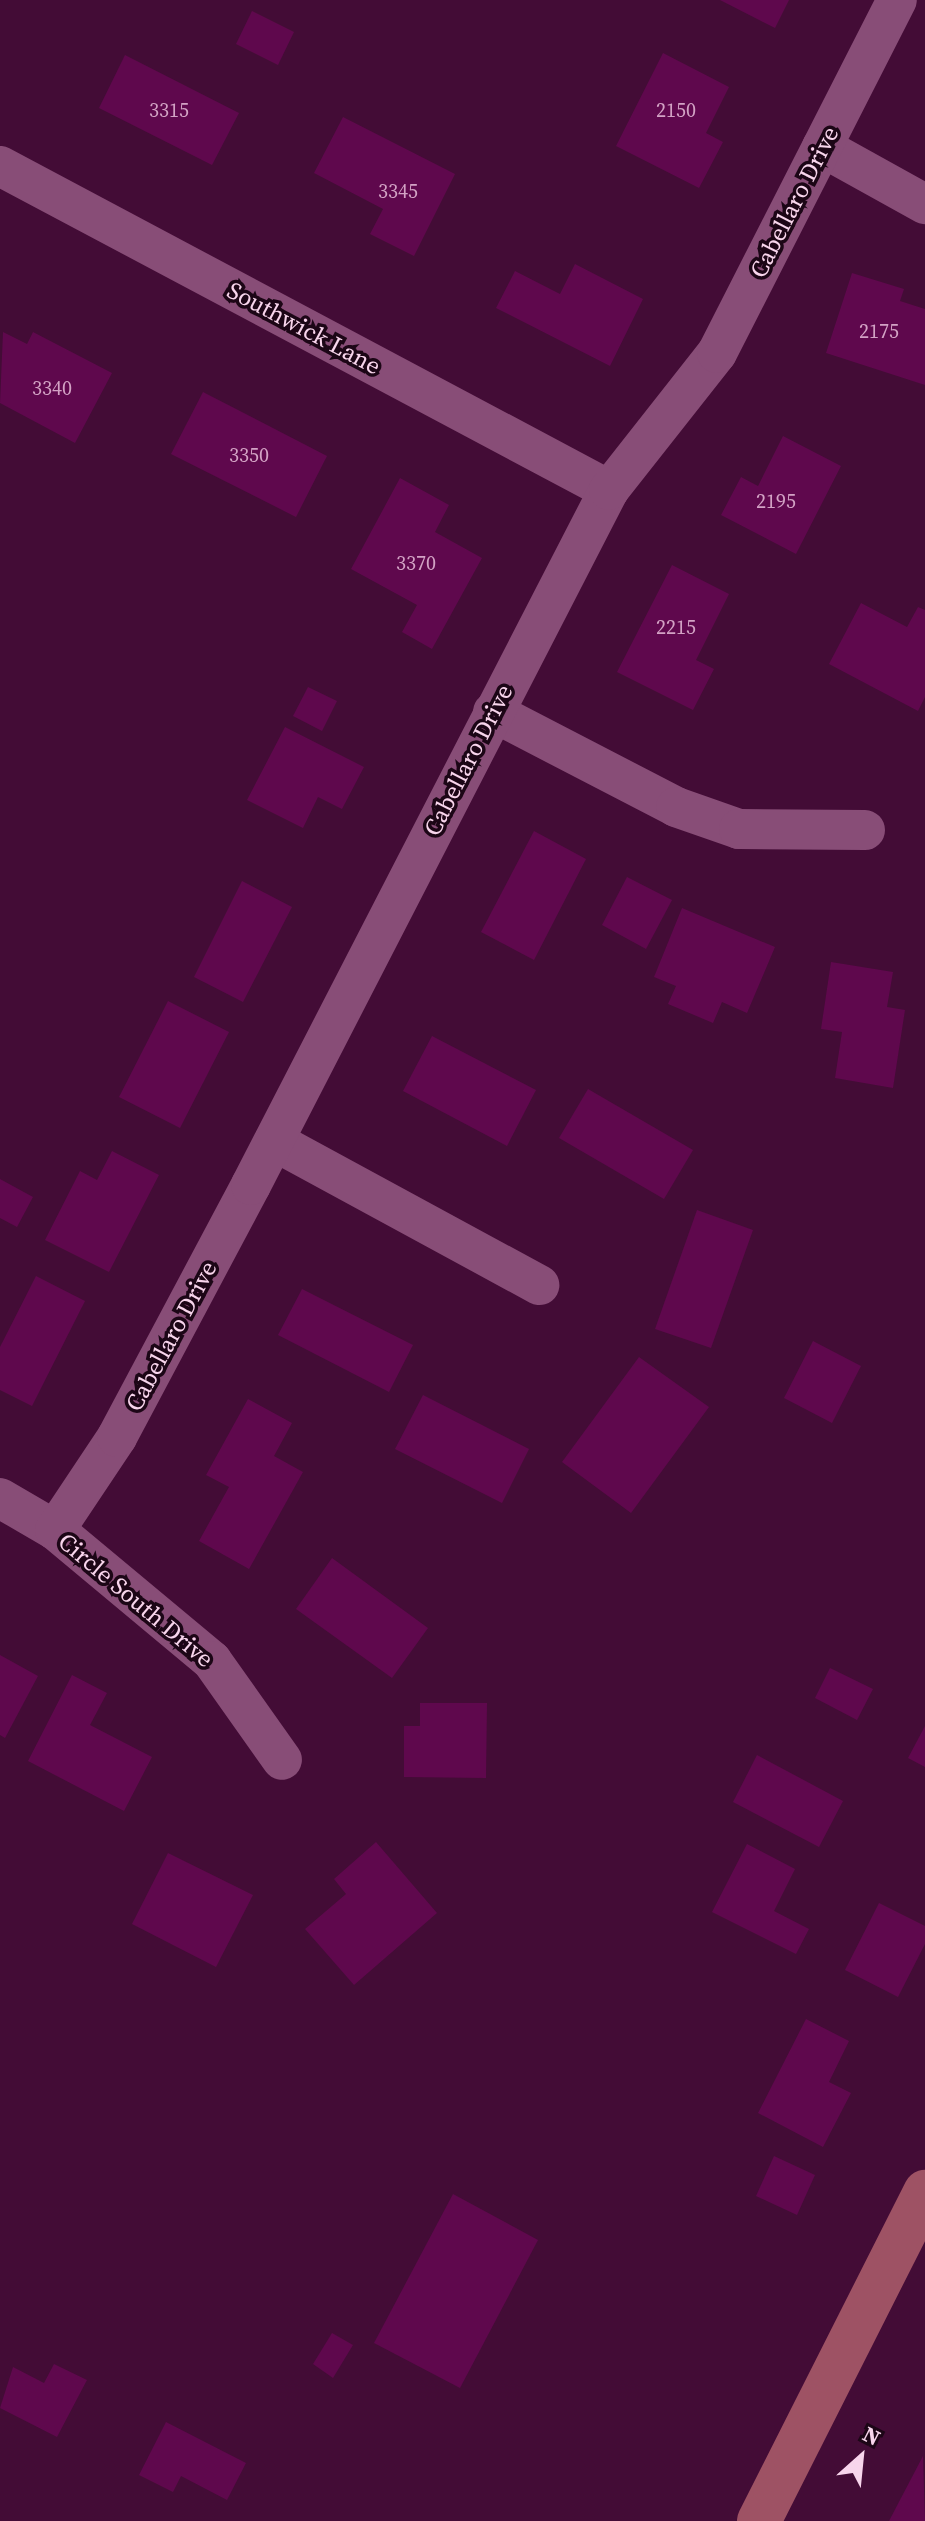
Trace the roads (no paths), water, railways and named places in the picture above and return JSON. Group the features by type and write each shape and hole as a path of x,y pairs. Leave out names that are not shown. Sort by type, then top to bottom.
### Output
{"main road":[{"path":"759,2521 925,2192"}],"street":[{"name":"Cabellaro Drive","path":"55,1530 117,1437 274,1141 609,490 717,353 897,0"},
{"path":"822,147 925,204"},
{"name":"Southwick Lane","path":"0,166 609,490"},
{"path":"493,712 676,807 739,829 865,830"},
{"path":"274,1141 539,1285"},
{"name":"Circle South Drive","path":"0,1498 55,1530 212,1661 282,1760"}]}
